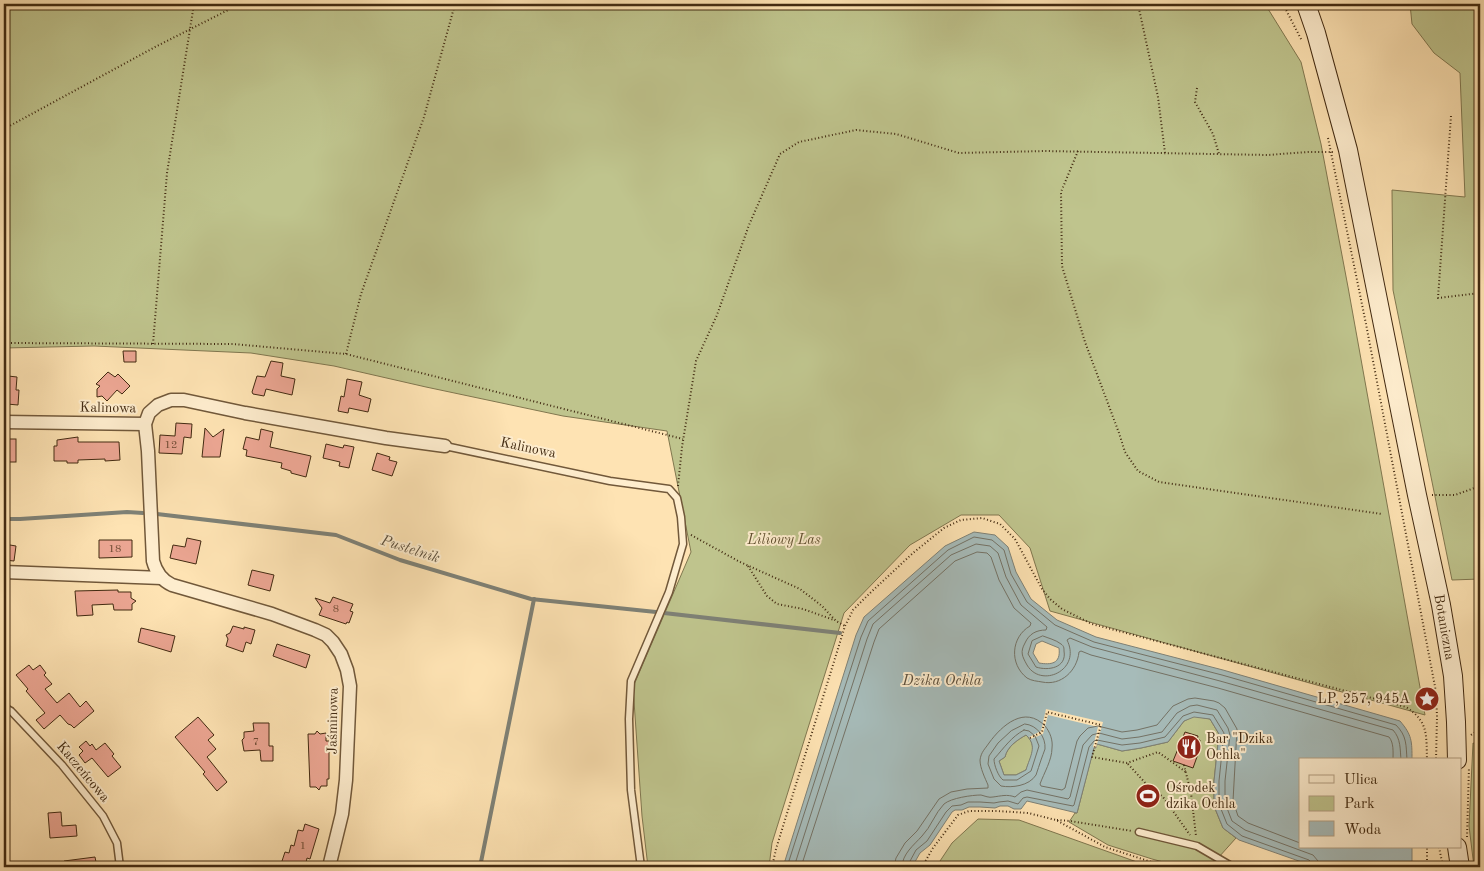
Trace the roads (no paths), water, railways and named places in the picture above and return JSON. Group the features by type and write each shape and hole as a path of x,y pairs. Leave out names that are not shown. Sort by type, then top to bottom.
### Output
{"main road":[{"name":"Botaniczna","path":"1306,4 1316,33 1340,151 1441,606 1453,676 1463,762"},
{"path":"1460,867 1462,848"}],"street":[{"name":"Kalinowa","path":"4,422 145,424 149,412 158,405 171,400 184,400 386,438 445,446"},
{"path":"145,424 153,561 156,570 162,578"},
{"name":"Jaśminowa","path":"4,572 162,578 172,585 272,614 326,635 341,654 350,686 346,780 342,814 329,867"}],"lane":[{"name":"Kalinowa","path":"445,446 610,481 669,490 677,498 681,517 683,544 669,592 631,681 629,719 631,790 641,867"},
{"name":"Kaczeńcowa","path":"4,707 11,711 62,765 91,800 118,843 120,867"},
{"path":"1139,832 1197,846 1233,867"}],"water":[{"name":"Dzika Ochla","path":"974,532 995,535 1008,547 1016,572 1031,599 1057,620 1096,637 1223,670 1400,721 1407,730 1410,739 1412,758 1299,758 1299,848 1412,848 1412,867 1316,867 1239,840 1223,828 1214,806 1214,781 1219,734 1210,719 1194,717 1184,721 1168,742 1122,751 1097,744 1096,748 1094,748 1077,813 1027,801 1021,809 1014,809 1008,806 995,808 969,807 952,812 930,845 920,853 912,867 783,867 856,635 864,617 945,546","holes":["1042,641 1059,648 1057,660 1047,664 1039,663 1033,653 1036,644","1026,735 1032,743 1031,756 1026,770 1016,775 1004,775 999,761 1005,757 1008,750 1019,739"]}],"waterway":[{"name":"Pustelnik","path":"4,519 127,512 143,513"},
{"name":"Pustelnik","path":"157,514 336,535 400,560 531,599 656,612"},
{"path":"480,867 534,599"},
{"name":"Pustelnik","path":"664,613 840,633"}],"place":[{"name":"LP, 257, 945A","path":"1427,699"},
{"name":"Bar \"Dzika Ochla\"","path":"1189,747"},
{"name":"Ośrodek dzika Ochla","path":"1148,796"}],"park label":[{"name":"Liliowy Las","path":"784,540"}]}
